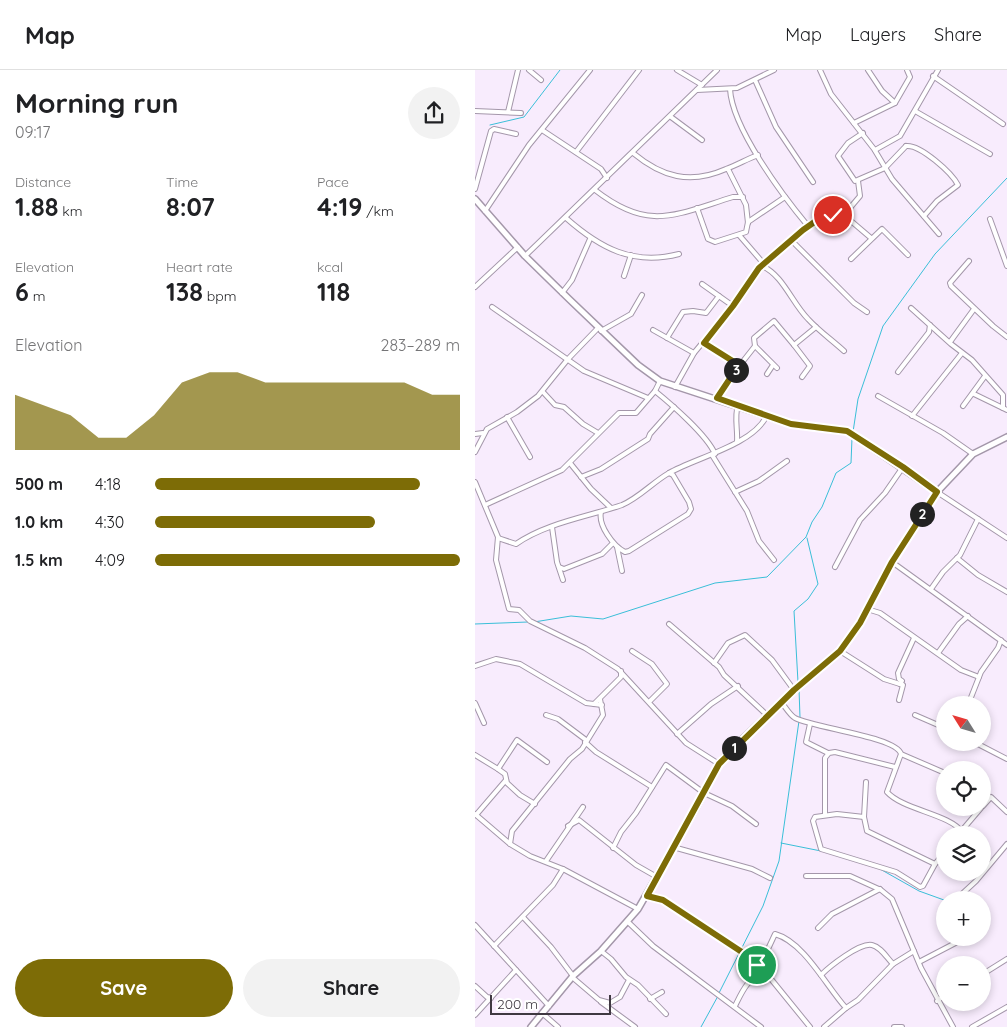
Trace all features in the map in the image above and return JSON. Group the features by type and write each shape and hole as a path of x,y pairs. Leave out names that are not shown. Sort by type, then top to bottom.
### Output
{"street":[{"path":"508,112 517,70"},
{"path":"529,70 541,80"},
{"path":"485,211 529,145 590,70"},
{"path":"577,152 639,70"},
{"path":"677,70 702,85"},
{"path":"525,256 671,117 717,70"},
{"path":"697,90 737,88 775,70"},
{"path":"820,70 831,94 863,133 885,168 939,234"},
{"path":"869,70 882,91 895,103"},
{"path":"854,123 895,103 910,77 907,70"},
{"path":"875,150 900,136 938,70"},
{"path":"933,76 1003,124"},
{"path":"755,80 776,126 813,182"},
{"path":"730,89 730,98 742,127 785,197 808,226"},
{"path":"916,110 990,154"},
{"path":"475,111 521,113"},
{"path":"671,117 702,140"},
{"path":"475,189 492,130 516,134"},
{"path":"542,130 601,169 607,178"},
{"path":"859,181 851,177 838,156 848,143 863,133"},
{"path":"900,136 906,146"},
{"path":"859,181 885,168 906,146 913,146 925,153 954,178 958,185 937,202 924,216"},
{"path":"633,153 662,173 675,176 704,176 728,169 758,155"},
{"path":"697,208 711,241 721,242 747,231 748,223 743,197 728,169"},
{"path":"844,215 860,196 859,181"},
{"path":"595,190 623,208 646,216 669,217 737,196 743,197"},
{"path":"748,223 785,197"},
{"path":"475,199 525,256 638,365 659,381 717,398 767,417 802,426 847,431 1007,538"},
{"path":"675,387 694,353 733,306 764,263 808,226 827,215 844,215 871,238"},
{"path":"566,218 590,239 631,255 656,259 679,254"},
{"path":"989,219 1007,266"},
{"path":"851,260 871,238 883,229 908,255"},
{"path":"739,235 816,327 844,351"},
{"path":"563,293 572,280 590,239"},
{"path":"791,240 854,303 867,312"},
{"path":"475,286 518,247"},
{"path":"624,276 631,255"},
{"path":"969,262 951,283 951,286 974,309 1007,337"},
{"path":"702,284 733,306"},
{"path":"475,452 483,433 487,429 543,392 567,360 600,329 631,314 642,295"},
{"path":"667,338 683,312 693,311 706,314 719,296"},
{"path":"492,306 584,371 649,398"},
{"path":"911,308 976,364 1003,395 1005,409"},
{"path":"950,342 974,309"},
{"path":"767,374 775,366 755,346 754,338 774,321 810,366 802,377"},
{"path":"898,372 929,332 930,325"},
{"path":"794,345 816,327"},
{"path":"653,330 694,353"},
{"path":"704,343 739,365"},
{"path":"717,398 739,365 755,346"},
{"path":"912,416 962,353"},
{"path":"963,406 974,394 985,376"},
{"path":"485,505 553,475 570,463 619,413 623,411 634,414 655,391 659,381"},
{"path":"655,391 674,407 710,445 747,512 759,541 773,560"},
{"path":"543,392 555,405 563,407 583,424 598,433"},
{"path":"974,394 1005,409"},
{"path":"878,396 943,433 973,454"},
{"path":"737,442 736,412 738,405"},
{"path":"581,477 601,469 649,439 650,434 674,407"},
{"path":"507,417 531,457"},
{"path":"498,538 515,544 527,536 627,502 672,473 737,442 758,427 767,417"},
{"path":"475,434 483,433"},
{"path":"531,1027 572,976 601,951 638,909 658,877 719,764 739,742 769,717 794,690 840,651 867,610 892,562 937,492 973,454 1006,439"},
{"path":"735,492 759,481 787,462"},
{"path":"570,463 608,507"},
{"path":"835,567 864,514 885,493 903,467"},
{"path":"601,512 601,520 613,543 625,552 629,551 691,509 672,473"},
{"path":"475,482 498,538 496,560 509,609 519,610 530,621 585,648 621,671 690,747 719,764"},
{"path":"931,589 943,572 957,558 979,519"},
{"path":"552,527 563,580"},
{"path":"559,567 564,569 603,554 613,543"},
{"path":"617,547 622,571"},
{"path":"957,558 978,575 1007,592"},
{"path":"892,562 1007,645"},
{"path":"867,610 880,613 961,670 979,677"},
{"path":"938,653 959,624 968,616"},
{"path":"669,624 714,663 769,717"},
{"path":"714,663 728,643 745,635 763,650 794,690"},
{"path":"899,700 904,686 901,684 898,673 914,638"},
{"path":"972,696 979,677 1001,640"},
{"path":"632,651 652,664 667,684 650,702"},
{"path":"840,651 884,679 901,684"},
{"path":"475,666 496,659 520,664 586,703 601,705"},
{"path":"594,704 621,678 621,671"},
{"path":"621,678 626,678"},
{"path":"677,734 711,704 738,686"},
{"path":"510,844 512,831 570,759 583,749 603,715 600,699"},
{"path":"475,703 476,709 484,723"},
{"path":"782,703 796,718 810,724 885,742 899,749 901,754 936,769"},
{"path":"546,715 558,719 586,741 596,752 651,787"},
{"path":"915,715 936,724"},
{"path":"810,724 806,742 828,753 835,752 895,767"},
{"path":"498,769 517,740 547,762"},
{"path":"991,751 1007,759"},
{"path":"825,814 825,758 828,753"},
{"path":"475,754 505,774 506,783 524,799 535,804"},
{"path":"901,754 887,790 889,795 954,826"},
{"path":"613,848 666,765 704,793 732,806 756,824"},
{"path":"864,817 825,814 816,816 813,821 820,848 824,851 897,872 920,888 923,886 935,864 867,831 864,817 866,782"},
{"path":"506,783 476,814 510,844 531,856 563,869 638,909"},
{"path":"991,799 1007,812"},
{"path":"546,861 568,826 583,807"},
{"path":"967,826 975,816"},
{"path":"568,826 579,820 635,865 658,877"},
{"path":"991,863 1007,844"},
{"path":"673,847 752,869 770,878"},
{"path":"494,946 553,885 563,869"},
{"path":"806,876 850,876 880,889 895,904 936,1000"},
{"path":"965,891 974,881"},
{"path":"818,928 832,914 880,889"},
{"path":"647,896 663,900 757,962 761,975"},
{"path":"523,917 551,947 572,976 634,1027"},
{"path":"628,922 653,946 761,1027"},
{"path":"475,925 549,1006"},
{"path":"757,962 768,949 773,936 777,934 793,944 847,1008"},
{"path":"821,975 846,956 869,945 874,945 893,964"},
{"path":"919,962 950,946"},
{"path":"601,951 611,958 629,980 638,985 667,1014"},
{"path":"824,1027 858,1000 893,964 914,951"},
{"path":"991,969 1007,959"},
{"path":"475,1015 516,970"},
{"path":"735,1006 749,983 761,975"},
{"path":"761,975 771,979 810,1027"},
{"path":"597,998 613,1002 620,996 629,980"},
{"path":"475,986 488,999"},
{"path":"650,999 662,992"},
{"path":"972,1027 1007,1007"},
{"path":"943,1011 953,1027"},
{"path":"542,1013 558,1027"},
{"path":"894,1027 902,1027"}],"waterway":[{"path":"490,125 524,117 560,70"},
{"path":"853,432 858,399 883,326 935,254 1007,178"},
{"path":"534,622 571,616 603,619 715,583 767,577 806,537 812,522 822,507 836,473 851,463 852,438"},
{"path":"798,682 794,611 808,599 818,584 807,538"},
{"path":"475,624 528,622"},
{"path":"799,689 800,717"},
{"path":"719,993 763,906 779,861 799,721"},
{"path":"781,843 821,851"},
{"path":"880,869 919,891 936,897"},
{"path":"701,1027 718,996"}],"route":[{"path":"757,965 757,962 663,900 647,896 673,847 697,808 719,764 729,752 769,717 794,690 840,651 860,623 892,562 937,492 903,467 847,431 791,424 717,398 739,365 704,343 733,306 759,268 814,222 823,216 833,215"}]}
